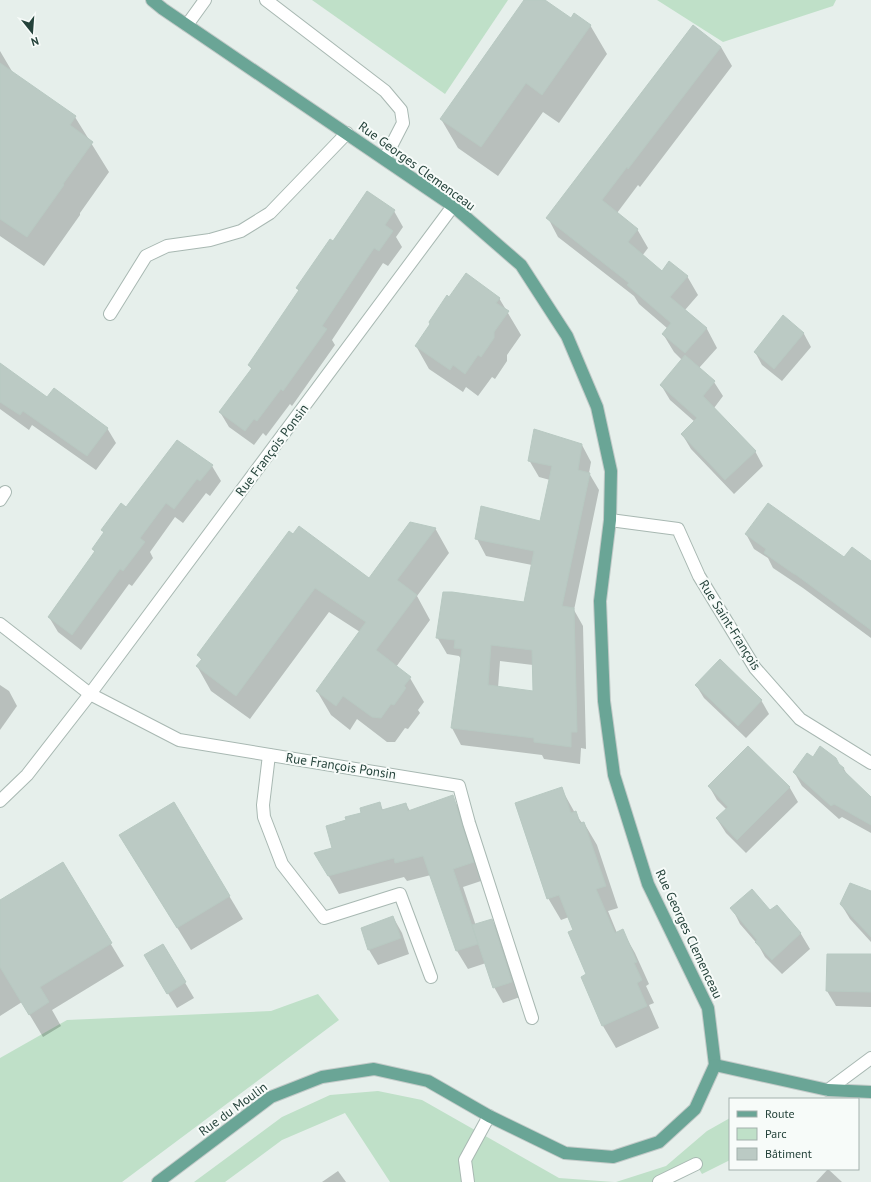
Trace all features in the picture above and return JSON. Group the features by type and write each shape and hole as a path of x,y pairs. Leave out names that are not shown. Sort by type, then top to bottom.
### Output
{"main road":[{"name":"Rue Georges Clemenceau","path":"152,0 453,206 521,265 567,336 597,407 611,471 610,520 600,601 604,701 614,775 648,884 708,1008 715,1065"},
{"path":"715,1065 828,1090 871,1092"},
{"name":"Rue du Moulin","path":"158,1182 271,1097 322,1077 374,1069 428,1081 490,1116 565,1153 613,1157 659,1142 669,1133 695,1109 715,1065"}],"street":[{"path":"187,24 205,0"},
{"path":"266,0 384,91 401,110 403,123 384,158"},
{"path":"110,314 146,256 167,246 210,240 241,231 270,214 347,133"},
{"name":"Rue François Ponsin","path":"0,801 27,775 90,694 453,206"},
{"name":"Rue Saint-François","path":"610,520 678,529 699,576 755,668 800,718 871,763"},
{"name":"Rue François Ponsin","path":"0,624 90,694 179,740 459,786 469,823 532,1018"},
{"path":"269,755 263,805 264,816 282,864 324,918 400,894 432,977"},
{"path":"828,1090 871,1058"},
{"path":"468,1182 465,1160 490,1116"},
{"path":"659,1182 696,1164"}],"green space":[{"path":"312,0 508,0 445,94"},
{"path":"657,0 836,0 833,6 723,42"},
{"path":"318,994 339,1020 122,1182 0,1182 0,1058 67,1020 271,1011"},
{"path":"378,1091 422,1100 559,1178 614,1182 390,1182 345,1113 282,1140 225,1182 194,1182 282,1117 330,1095"},
{"path":"729,1119 729,1160 702,1174 696,1164 659,1182 616,1182 666,1166 707,1131"}],"building":[{"path":"524,0 545,0 571,18 574,13 591,25 542,95 526,83 481,147 440,119"},
{"path":"693,25 721,47 628,169 627,167 602,200 638,229 628,242 662,271 669,261 688,276 670,297 707,328 685,353 662,334 671,323 627,285 629,283 546,218"},
{"path":"0,63 76,116 70,125 93,142 27,237 0,219"},
{"path":"367,191 395,210 385,225 393,231 379,251 374,248 322,326 327,329 283,391 281,389 257,421 254,419 245,431 219,412 252,368 248,365 299,290 296,288 330,239 333,241"},
{"path":"466,273 500,298 496,303 509,311 494,332 494,338 481,357 478,355 465,374 453,365 450,370 415,346 447,295 449,297"},
{"path":"783,315 804,333 774,369 754,352"},
{"path":"685,355 715,381 703,396 756,451 725,480 681,434 697,418 660,385"},
{"path":"0,363 47,397 54,388 108,428 87,456 23,411 20,415 0,402"},
{"path":"534,429 582,444 578,470 590,473 562,606 574,608 577,732 571,732 571,747 534,742 534,738 451,728 462,649 454,648 455,640 436,638 443,592 524,602 534,551 475,539 481,506 540,521 552,466 528,461","holes":["491,645 532,650 533,691 488,685"]},
{"path":"177,440 213,465 200,481 197,479 174,509 166,503 140,538 145,542 123,571 120,569 72,635 48,617 95,551 92,549 104,532 101,530 121,503 126,507"},
{"path":"768,503 844,557 852,547 871,561 871,630 764,553 766,549 745,534"},
{"path":"410,522 436,528 397,580 417,595 376,650 411,677 404,686 406,688 394,705 391,704 381,718 372,717 343,696 336,706 316,691 366,622 315,588 236,696 196,666 202,659 197,655 289,531 293,534 299,526 369,578"},
{"path":"720,659 762,700 738,726 695,685"},
{"path":"748,746 790,787 737,840 716,818 728,807 708,786"},
{"path":"820,746 836,758 839,764 844,768 843,770 871,797 871,825 834,804 831,806 793,772 807,753 813,757"},
{"path":"562,787 571,813 576,811 580,823 584,822 606,886 596,889 615,933 623,929 637,962 634,963 642,980 637,983 647,1006 602,1026 581,977 586,974 568,932 573,930 559,895 547,899 515,803"},
{"path":"453,795 474,862 453,869 478,944 456,951 423,856 395,863 394,858 328,876 314,853 332,848 326,826 346,820 345,817 361,813 360,808 380,802 382,810 406,803 408,811"},
{"path":"174,802 230,896 177,928 119,835"},
{"path":"63,862 112,943 40,987 49,1002 29,1015 0,967 0,900"},
{"path":"850,883 871,891 871,937 840,904"},
{"path":"752,889 770,910 777,905 801,933 772,960 755,942 757,940 730,908"},
{"path":"393,916 401,938 368,950 361,928"},
{"path":"492,919 512,982 493,988 472,925"},
{"path":"163,944 186,982 167,994 144,955"},
{"path":"827,954 871,954 871,992 826,991"}]}
